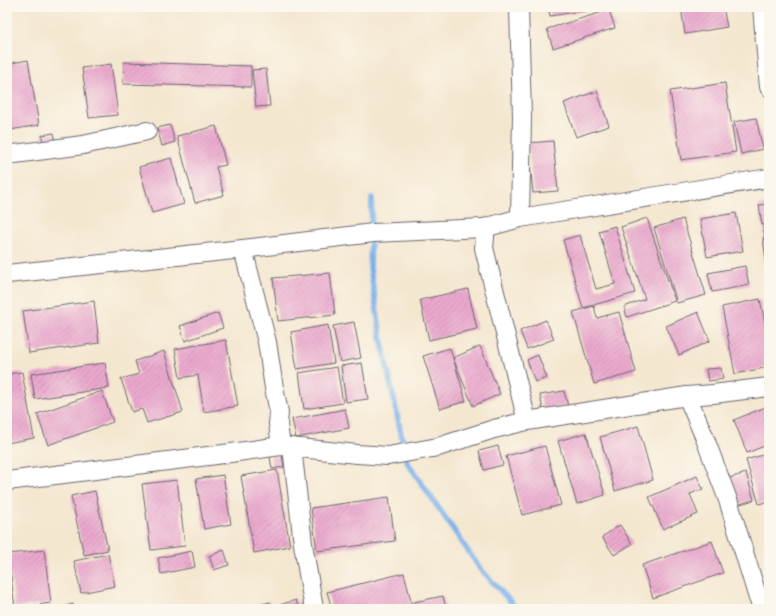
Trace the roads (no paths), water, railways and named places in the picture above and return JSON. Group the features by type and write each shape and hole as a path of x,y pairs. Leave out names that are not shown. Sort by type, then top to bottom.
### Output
{"street":[{"path":"519,7 522,117 520,218"},
{"path":"762,7 769,88"},
{"path":"7,155 83,145 147,131"},
{"path":"7,274 368,234 484,228 520,218 769,178"},
{"path":"484,228 484,248 527,421"},
{"path":"242,249 266,342 279,412 278,424 287,447 314,609"},
{"path":"7,480 287,447 388,456 438,447 494,429 527,421 687,396 769,387"},
{"path":"687,396 728,500 758,598 763,609"}],"waterway":[{"path":"372,198 370,268 382,343 407,462 479,567 517,609"}]}
